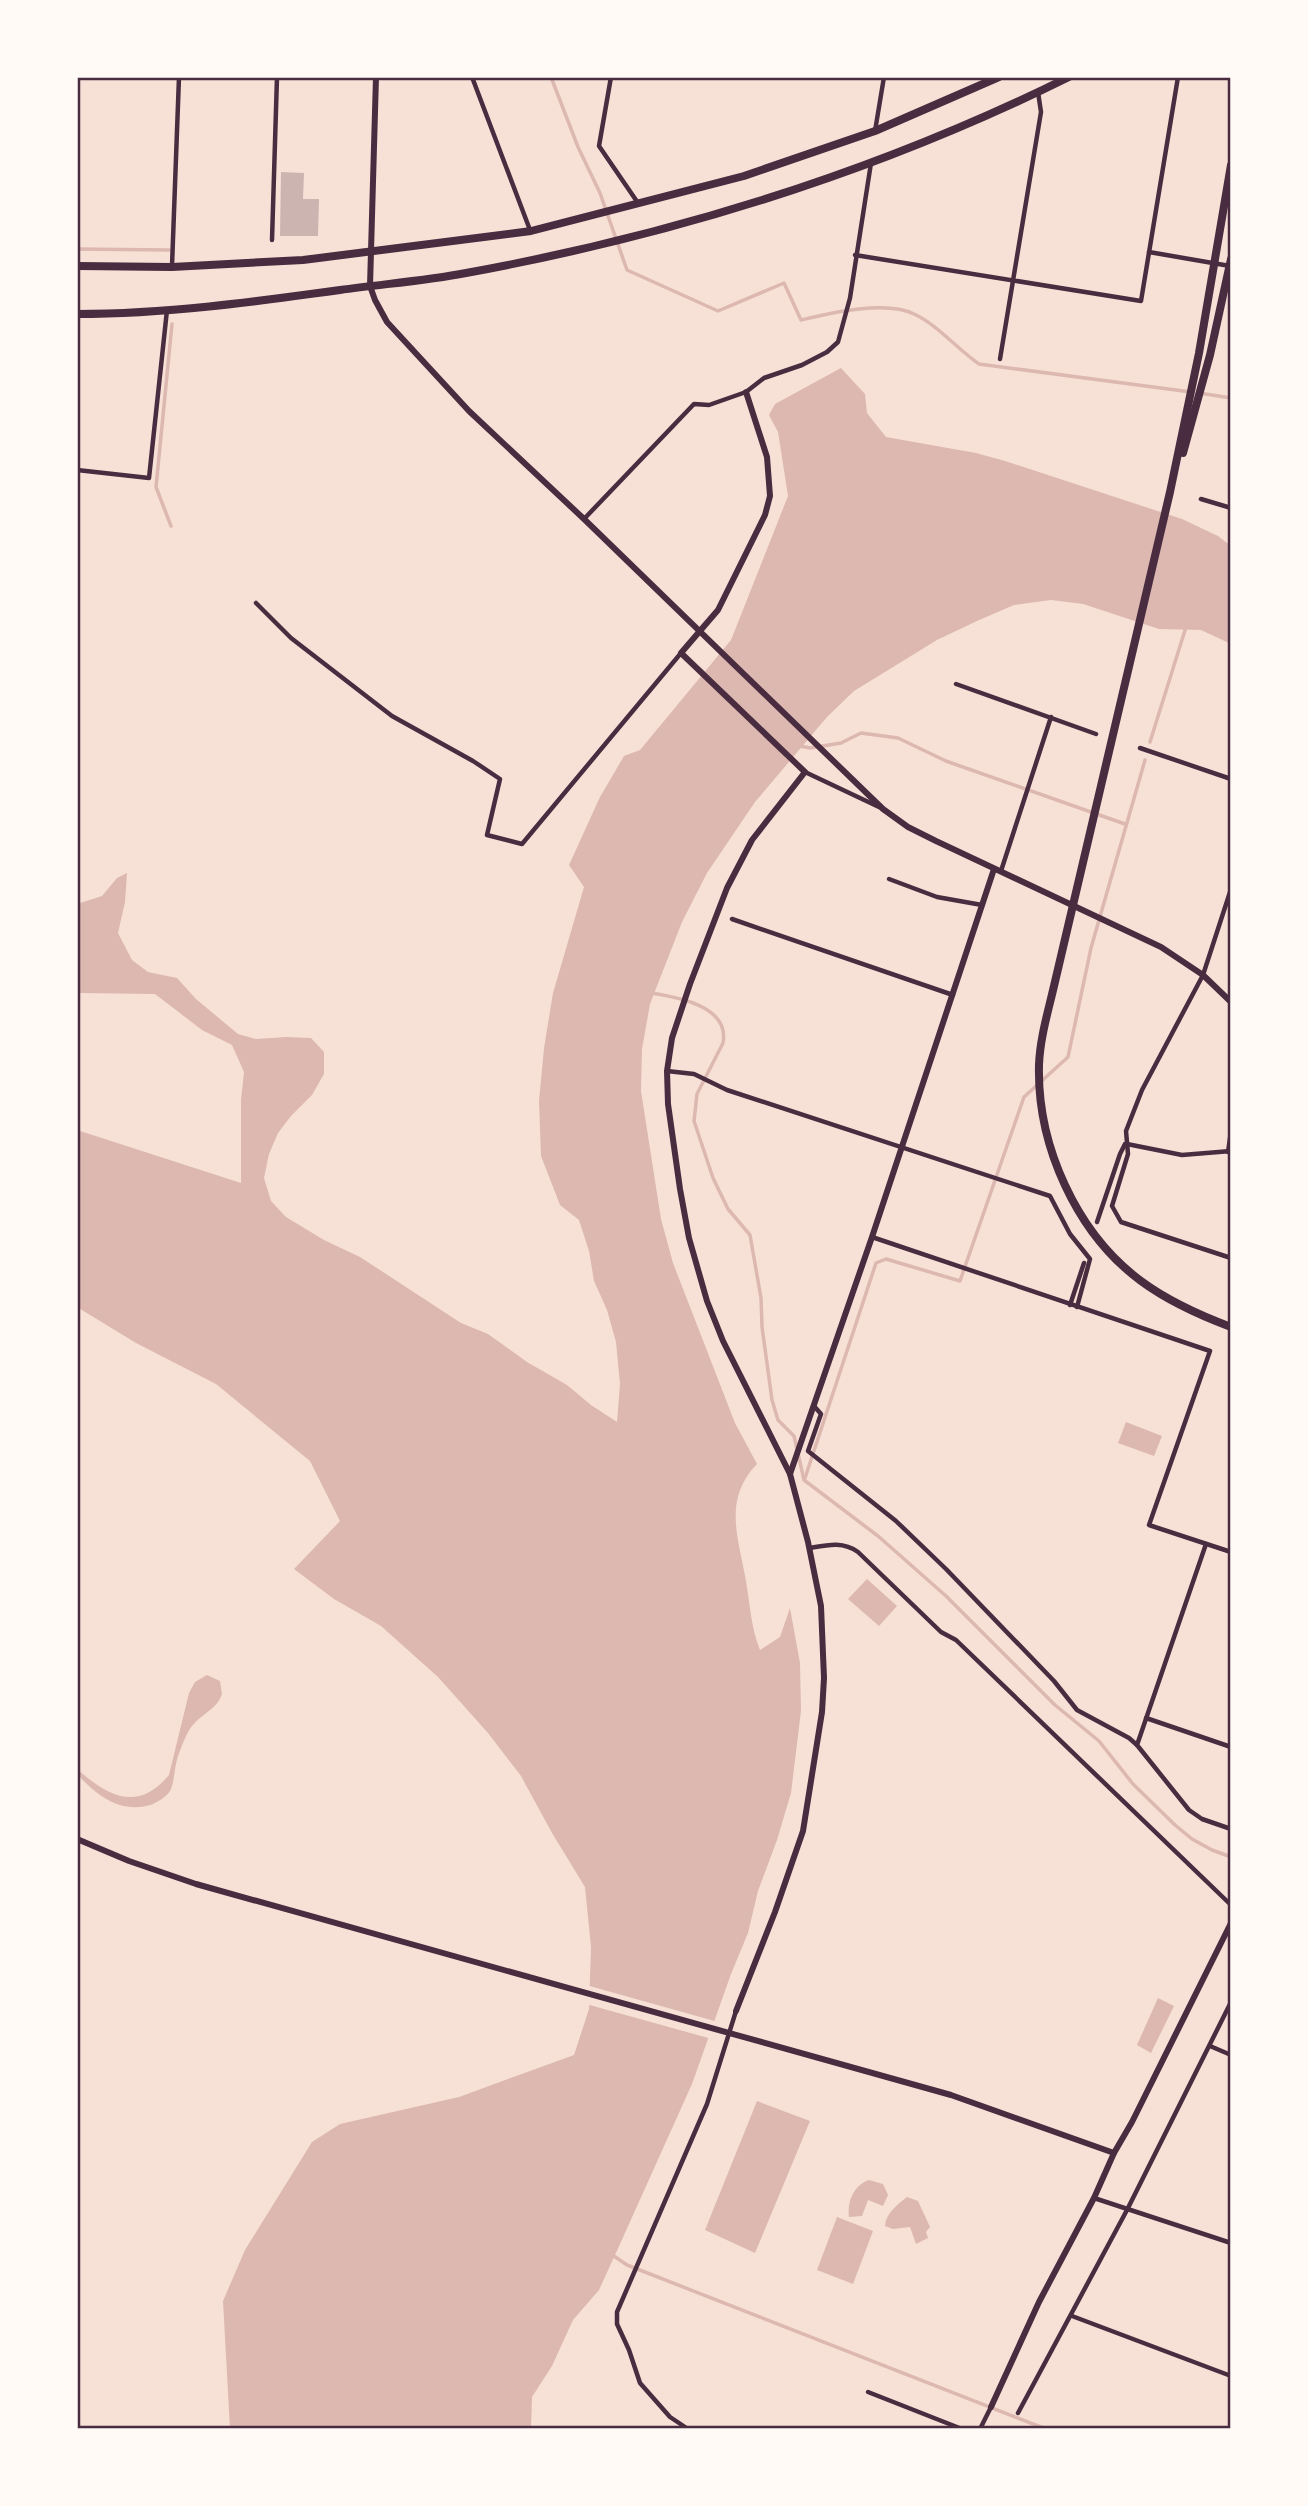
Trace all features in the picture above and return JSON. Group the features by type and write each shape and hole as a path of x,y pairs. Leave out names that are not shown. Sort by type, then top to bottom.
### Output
{"highway":[{"path":"77,266 172,267 303,260 531,232 744,176 875,131 999,77"},
{"path":"77,314 167,310 275,300 464,274 601,244 726,211 871,163 1069,77"},
{"path":"1231,165 1199,353 1170,492 1042,1038 1039,1067 1045,1123 1057,1169 1085,1222 1140,1280 1198,1315 1231,1328"},
{"path":"1170,492 1210,355 1231,264"}],"street":[{"path":"172,267 179,77"},
{"path":"272,240 277,77"},
{"path":"376,77 370,286 387,322 415,354 469,411 883,809 908,827 1161,947 1203,975 1231,1002"},
{"path":"472,77 531,232"},
{"path":"611,77 599,146 639,204"},
{"path":"875,131 884,77"},
{"path":"855,255 1140,301 1178,77"},
{"path":"1000,359 1041,113 1038,92"},
{"path":"584,519 694,404 709,405 746,392 764,378 802,365 827,352 838,342 848,305 871,163"},
{"path":"1149,252 1231,264"},
{"path":"77,470 149,478 167,310"},
{"path":"256,603 291,638 392,716 474,761 500,779 487,835 522,844 681,653 701,635 718,610 740,567 765,515 770,496 767,457 746,392"},
{"path":"1201,499 1231,508"},
{"path":"681,653 805,772 883,809"},
{"path":"956,684 1096,734"},
{"path":"790,1474 983,906 1051,717"},
{"path":"1140,748 1231,779"},
{"path":"688,2429 670,2417 640,2383 617,2324 621,2303 707,2104 736,2011 797,1854 819,1737 824,1678 821,1606 810,1548 790,1474 723,1341 707,1301 689,1238 668,1104 667,1071 672,1038 727,888 752,839 805,772"},
{"path":"889,879 937,897 983,906"},
{"path":"1231,889 1203,975 1142,1090 1126,1130 1128,1154 1112,1206 1121,1222 1231,1258"},
{"path":"732,919 953,995"},
{"path":"667,1071 694,1074 727,1090 1050,1196 1070,1234 1090,1259 1077,1307"},
{"path":"1126,1143 1182,1155 1229,1152 1231,1131"},
{"path":"1097,1222 1119,1154 1126,1143"},
{"path":"872,1237 1210,1351 1149,1525 1231,1552"},
{"path":"1070,1305 1084,1263"},
{"path":"813,1406 821,1414 808,1451 896,1521 1055,1681 1077,1710 1137,1745 1189,1810 1202,1819 1231,1829"},
{"path":"1137,1745 1206,1544"},
{"path":"810,1548 849,1545 858,1552 941,1632 956,1640 1231,1905"},
{"path":"1146,1718 1231,1747"},
{"path":"77,1839 174,1877 960,2097 1114,2153"},
{"path":"980,2428 1039,2302 1094,2199 1114,2153 1231,1923"},
{"path":"1018,2413 1127,2210 1231,2002"},
{"path":"1210,2046 1231,2054"},
{"path":"1094,2199 1231,2243"},
{"path":"1072,2315 1231,2376"},
{"path":"867,2392 962,2429"}],"shaded area":[{"path":"841,368 865,394 867,413 886,437 976,453 1005,461 1182,519 1218,536 1231,546 1231,644 1201,630 1159,629 1083,604 1051,600 1014,605 977,621 937,640 854,691 827,717 755,802 707,873 682,922 650,1004 642,1049 641,1091 661,1219 673,1263 735,1423 757,1464 746,1478 736,1506 737,1535 755,1633 760,1650 780,1637 790,1608 800,1663 801,1711 791,1793 777,1840 758,1891 748,1933 692,2084 599,2290 573,2320 552,2366 532,2397 531,2429 230,2429 223,2301 245,2250 312,2142 340,2124 459,2097 574,2055 589,2009 591,1947 585,1887 521,1776 488,1733 438,1677 381,1626 334,1599 294,1569 340,1521 310,1461 216,1384 136,1343 77,1307 77,1130 241,1183 241,1100 244,1072 232,1045 202,1030 155,994 77,993 77,904 102,896 117,878 127,873 125,902 118,933 132,960 148,972 177,978 196,999 238,1034 256,1039 311,1038 324,1052 324,1074 312,1095 278,1133 269,1154 264,1178 271,1201 286,1217 324,1240 360,1257 461,1323 488,1334 527,1362 567,1385 617,1422 620,1384 616,1342 607,1310 594,1281 589,1251 579,1220 560,1205 541,1156 539,1101 544,1048 553,993 584,887 569,865 600,797 624,756 640,750 731,640 788,496 778,432 769,415 775,404"},
{"path":"1126,1422 1162,1436 1154,1456 1118,1443"},
{"path":"867,1579 897,1606 879,1626 848,1599"},
{"path":"207,1675 220,1681 222,1694 187,1734 178,1756 171,1788 164,1797 142,1807 121,1805 93,1790 77,1774 77,1769 100,1787 123,1796 134,1797 157,1787 169,1775 189,1693 195,1682"},
{"path":"1158,1998 1174,2006 1151,2053 1137,2045"},
{"path":"757,2101 810,2121 755,2253 705,2230"},
{"path":"869,2180 883,2184 888,2195 883,2206 868,2200 862,2216 849,2217 853,2194"},
{"path":"907,2197 918,2201 930,2227 926,2232 928,2238 916,2244 910,2227 893,2229 885,2226 890,2213"},
{"path":"837,2217 873,2231 853,2284 817,2270"}],"pier":[{"path":"586,1985 718,2022 712,2039 586,2004"}],"building":[{"path":"281,172 304,173 303,199 319,199 318,236 280,236"}],"waterway":[{"path":"551,77 578,147 600,193 627,270 718,311 784,283 801,320 858,309 902,310 931,324 979,364 1191,392"},
{"path":"77,249 169,250"},
{"path":"171,526 156,487 172,324"},
{"path":"1199,393 1231,398"},
{"path":"1150,742 1186,627"},
{"path":"800,746 810,748 841,743 861,733 898,738 946,761 1125,824"},
{"path":"805,1478 876,1263 886,1259 960,1281 1024,1097 1068,1057 1091,948 1145,760"},
{"path":"651,993 674,997 699,1006 710,1012 723,1030 723,1043 697,1094 694,1121 713,1178 728,1209 750,1235 761,1298 762,1327 772,1400 778,1420 794,1436 804,1480 878,1536 946,1596 1055,1705 1099,1741 1133,1784 1175,1825 1192,1839 1231,1857"},
{"path":"611,2254 627,2265 1046,2429"}]}
